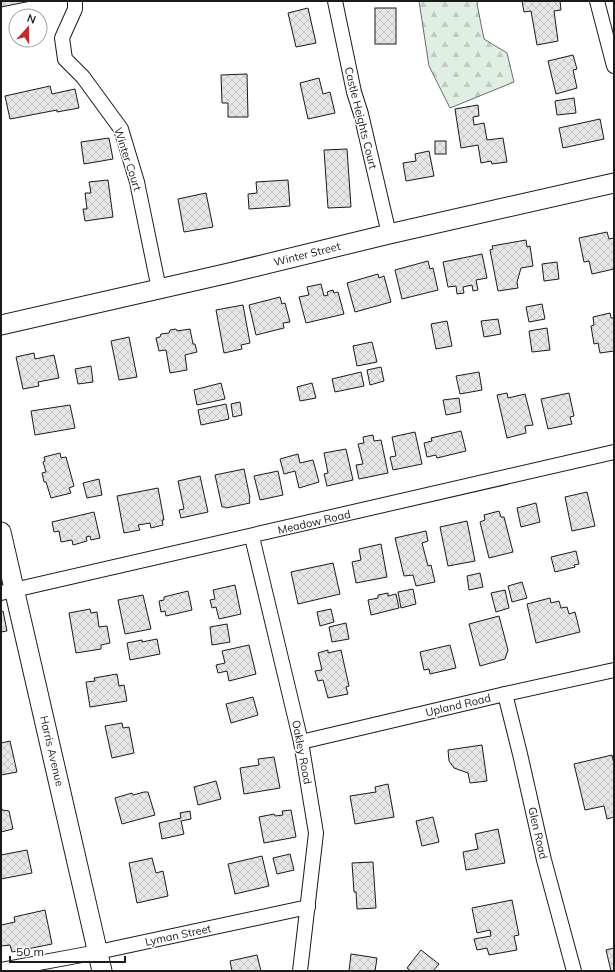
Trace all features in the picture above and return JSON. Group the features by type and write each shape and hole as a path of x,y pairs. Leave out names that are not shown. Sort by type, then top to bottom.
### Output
{"main road":[{"name":"Winter Street","path":"1,325 614,183"},
{"name":"Harris Avenue","path":"1,532 8,592 102,971"}],"street":[{"name":"Winter Court","path":"74,1 75,9 62,38 65,59 83,77 121,129 138,182 159,289"},
{"name":"Castle Heights Court","path":"335,1 354,92 361,114 389,234"},
{"path":"597,1 614,66"},
{"name":"Meadow Road","path":"8,592 614,452"},
{"name":"Oakley Road","path":"252,536 302,742 316,833 300,971"},
{"name":"Upland Road","path":"302,742 614,670"},
{"name":"Glen Road","path":"505,694 544,860 574,971"},
{"name":"Lyman Street","path":"1,970 98,952 308,907"}],"green space":[{"path":"419,1 478,1 477,4 484,39 507,53 514,82 450,108 429,66"}],"building":[{"path":"1,1 31,1 1,7"},
{"path":"522,1 560,1 561,10 554,11 558,41 537,45 531,11 524,12"},
{"path":"308,8 316,43 296,47 288,13"},
{"path":"375,8 396,8 396,44 375,44"},
{"path":"573,55 577,69 573,70 577,88 556,94 548,61"},
{"path":"247,74 248,117 228,117 228,103 222,103 221,75"},
{"path":"319,78 323,94 330,92 335,113 308,119 300,83"},
{"path":"50,86 52,94 75,89 79,108 57,112 57,110 10,119 5,96"},
{"path":"574,98 576,113 557,115 555,101"},
{"path":"478,105 479,116 473,117 474,125 484,123 487,140 503,138 507,162 492,164 491,161 481,163 478,145 461,148 455,109"},
{"path":"600,119 604,139 563,148 559,128"},
{"path":"109,138 113,159 84,164 81,142"},
{"path":"435,141 446,141 446,154 435,154"},
{"path":"347,149 351,207 328,208 324,150"},
{"path":"429,151 434,176 406,181 403,163 416,161 415,154"},
{"path":"108,180 113,217 85,221 83,209 87,209 85,193 91,193 89,182"},
{"path":"288,180 290,206 249,209 248,194 257,193 256,182"},
{"path":"206,193 213,227 184,232 178,199"},
{"path":"607,232 609,239 614,238 614,269 592,274 589,261 584,262 579,238"},
{"path":"526,240 527,247 530,246 533,266 521,268 517,282 518,288 498,291 490,250 493,249 492,246"},
{"path":"482,254 487,278 476,280 478,290 473,291 472,285 463,287 464,293 457,294 456,286 448,287 443,262"},
{"path":"428,261 430,269 433,268 438,290 402,299 395,270"},
{"path":"557,262 559,279 544,281 542,264"},
{"path":"378,274 379,278 384,276 391,302 355,312 347,283"},
{"path":"321,284 324,296 328,295 327,292 333,290 334,293 338,292 344,314 306,323 299,297 309,295 307,287"},
{"path":"280,297 282,304 285,303 290,322 283,323 284,328 256,335 249,305"},
{"path":"542,304 545,319 529,322 526,307"},
{"path":"243,305 250,343 241,345 242,349 224,353 216,310"},
{"path":"610,313 611,318 614,318 614,351 600,353 598,343 594,344 591,326 594,325 593,317"},
{"path":"498,319 501,334 484,337 481,321"},
{"path":"447,321 452,346 436,349 431,324"},
{"path":"547,328 550,350 532,352 529,331"},
{"path":"176,329 177,331 190,329 193,344 195,344 197,352 185,355 187,370 170,373 166,350 159,351 156,338 160,337 161,334 169,333 170,330"},
{"path":"129,337 137,377 119,380 111,341"},
{"path":"372,342 377,362 357,366 353,346"},
{"path":"34,353 35,359 54,355 59,378 38,382 39,386 23,389 16,357"},
{"path":"91,366 93,382 78,384 75,369"},
{"path":"381,367 384,381 370,385 367,370"},
{"path":"361,372 364,386 335,392 332,379"},
{"path":"479,372 482,390 460,394 456,376"},
{"path":"221,383 225,399 197,405 194,390"},
{"path":"312,383 316,398 300,401 297,387"},
{"path":"507,393 508,398 525,394 533,425 525,426 526,433 507,438 497,395"},
{"path":"569,393 574,416 570,417 572,424 548,429 541,399"},
{"path":"459,398 461,412 446,415 443,400"},
{"path":"240,402 242,415 233,417 231,404"},
{"path":"226,404 229,419 201,425 198,410"},
{"path":"70,405 75,428 35,435 31,411"},
{"path":"461,431 466,451 437,458 436,455 427,457 424,443 432,441 431,438"},
{"path":"415,432 422,464 393,470 390,457 396,456 392,437"},
{"path":"373,435 374,441 381,440 388,473 359,479 356,465 363,464 358,444 364,443 363,437"},
{"path":"346,449 353,480 327,486 324,474 328,473 324,453"},
{"path":"60,453 61,458 66,457 74,486 69,488 71,493 51,498 42,473 46,472 43,462 45,461 44,457"},
{"path":"298,454 300,463 313,460 319,482 299,488 295,471 284,474 280,459"},
{"path":"244,469 250,503 226,508 222,507 215,475"},
{"path":"278,471 283,495 260,500 254,476"},
{"path":"200,476 208,512 181,518 179,510 184,509 178,481"},
{"path":"99,479 102,495 87,498 83,483"},
{"path":"158,488 164,520 162,520 163,525 151,528 150,523 138,525 140,530 124,533 117,496"},
{"path":"587,492 595,526 572,531 565,497"},
{"path":"536,503 540,522 521,527 517,508"},
{"path":"499,511 501,517 504,517 513,552 489,558 480,522 485,520 484,515"},
{"path":"94,512 100,538 91,540 90,536 86,537 87,541 73,545 72,540 61,542 59,531 54,532 52,522"},
{"path":"467,521 475,561 448,566 440,527"},
{"path":"426,531 428,541 422,543 428,566 431,565 435,582 416,586 413,575 404,576 395,538"},
{"path":"381,544 387,577 356,583 352,562 361,560 359,549"},
{"path":"576,551 579,564 574,565 575,567 555,572 551,557"},
{"path":"333,563 340,594 298,604 291,572"},
{"path":"480,573 483,587 469,590 467,576"},
{"path":"522,582 527,598 512,602 508,586"},
{"path":"235,585 241,614 219,619 216,607 212,608 210,600 215,599 213,590"},
{"path":"413,589 416,604 401,608 398,592"},
{"path":"505,590 509,608 496,612 491,593"},
{"path":"188,591 192,610 166,616 165,611 161,612 159,601 164,600 164,597"},
{"path":"388,593 388,596 396,594 399,608 371,615 368,600 378,598 378,595"},
{"path":"143,595 151,629 125,634 118,600"},
{"path":"550,598 551,603 559,601 561,608 567,607 569,614 575,612 580,632 536,643 527,604"},
{"path":"90,609 91,613 97,612 99,627 107,626 110,643 101,645 101,649 76,653 69,613"},
{"path":"331,609 334,622 320,626 317,612"},
{"path":"3,611 7,631 1,632 1,612"},
{"path":"499,616 508,650 505,659 480,666 469,624"},
{"path":"346,623 349,639 332,642 329,627"},
{"path":"227,624 230,642 212,645 210,627"},
{"path":"157,639 160,654 130,660 127,643"},
{"path":"249,645 256,674 229,681 227,671 218,673 216,665 225,663 222,651"},
{"path":"450,645 456,668 430,674 429,669 424,670 420,652"},
{"path":"328,650 328,653 341,650 349,686 346,687 348,694 328,698 323,680 318,681 315,671 322,670 318,653"},
{"path":"117,674 119,686 124,685 127,701 90,707 86,682 95,681 94,678"},
{"path":"253,697 258,715 231,723 226,704"},
{"path":"122,723 123,728 129,727 134,753 112,758 105,726"},
{"path":"10,741 17,772 1,775 1,743"},
{"path":"482,745 487,781 470,783 468,773 454,768 449,761 448,750"},
{"path":"612,755 614,764 614,817 607,819 604,806 585,810 574,764"},
{"path":"274,757 280,788 244,794 240,768 259,765 258,759"},
{"path":"216,781 221,799 198,805 194,787"},
{"path":"388,784 394,817 355,824 350,796 376,792 375,787"},
{"path":"148,792 155,815 122,824 115,798 132,793 133,795"},
{"path":"1,806 2,810 9,811 13,829 1,832"},
{"path":"291,810 296,837 264,843 259,817 274,814 275,816 283,815 282,811"},
{"path":"190,811 191,819 181,821 184,834 162,839 159,823 181,818 180,813"},
{"path":"433,817 439,842 422,846 416,821"},
{"path":"498,829 505,863 466,870 463,852 478,849 475,834"},
{"path":"27,850 32,873 1,879 1,855"},
{"path":"290,854 294,870 277,874 273,858"},
{"path":"262,856 269,886 235,894 228,864"},
{"path":"152,858 156,873 163,871 168,896 137,903 129,863"},
{"path":"373,862 376,908 357,909 352,863"},
{"path":"512,900 519,935 514,936 517,950 489,955 487,948 477,950 474,939 491,936 490,930 477,933 472,908"},
{"path":"45,910 52,944 12,952 10,945 1,946 1,925 15,922 14,917"},
{"path":"614,948 614,971 611,971 606,950"},
{"path":"421,950 439,964 433,971 411,971 407,968"},
{"path":"351,954 377,958 375,971 349,971"},
{"path":"257,955 261,971 232,971 230,961"}]}
